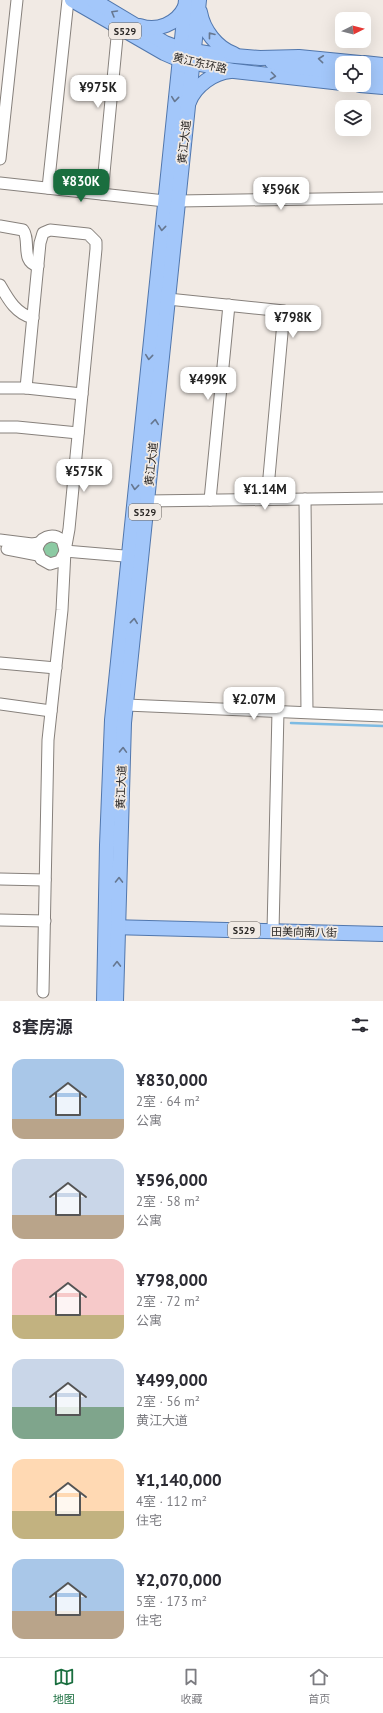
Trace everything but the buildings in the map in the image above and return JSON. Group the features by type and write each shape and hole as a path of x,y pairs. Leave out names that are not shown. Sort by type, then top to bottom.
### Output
{"main road":[{"name":"黄江东环路","path":"72,0 164,54 260,58 299,57 335,61"},
{"name":"黄江东环路","path":"93,0 186,56 234,71 335,82"},
{"path":"136,25 148,28 166,25 180,16 192,2 211,36 227,52 238,56"},
{"name":"黄江大道","path":"116,1001 112,923 112,720 134,557 192,2"},
{"name":"黄江大道","path":"104,1001 112,923 134,557 147,501 168,299 171,201 187,106 186,56"},
{"path":"260,58 296,68 335,71"},
{"path":"371,64 383,65"},
{"path":"187,106 195,92 211,77 220,73 234,71"},
{"path":"371,76 383,77"},
{"path":"371,86 383,87"},
{"name":"田美向南八街","path":"112,923 273,927 383,934"},
{"name":"田美向南八街","path":"273,927 383,924"}],"street":[{"path":"0,159 18,0"},
{"path":"48,188 68,0"},
{"path":"102,194 118,27"},
{"path":"0,183 171,201 383,198"},
{"path":"0,226 23,230 25,234 29,261 33,265 38,266"},
{"path":"26,388 42,237 46,231 88,234 96,242 96,249 69,529 65,551 62,610 48,740 43,992"},
{"path":"0,285 8,299 19,312 33,318"},
{"path":"168,299 284,311 267,499"},
{"path":"210,500 229,305"},
{"path":"0,388 26,388 82,394"},
{"path":"0,427 16,427 78,433"},
{"path":"147,501 383,498"},
{"path":"305,499 307,712"},
{"path":"55,536 62,540 65,551 60,561 53,564 43,561 38,555 37,550 39,543 45,537 55,536"},
{"path":"1,544 39,543"},
{"path":"1,544 38,555"},
{"path":"65,551 134,557"},
{"path":"0,663 56,668"},
{"path":"0,704 51,711"},
{"path":"126,705 383,716"},
{"path":"273,927 278,711"},
{"path":"0,879 45,880"},
{"path":"0,920 45,921"}],"green space":[{"path":"52,539 55,540 61,548 56,559 44,557 42,545"}],"waterway":[{"path":"291,723 383,726"}]}
